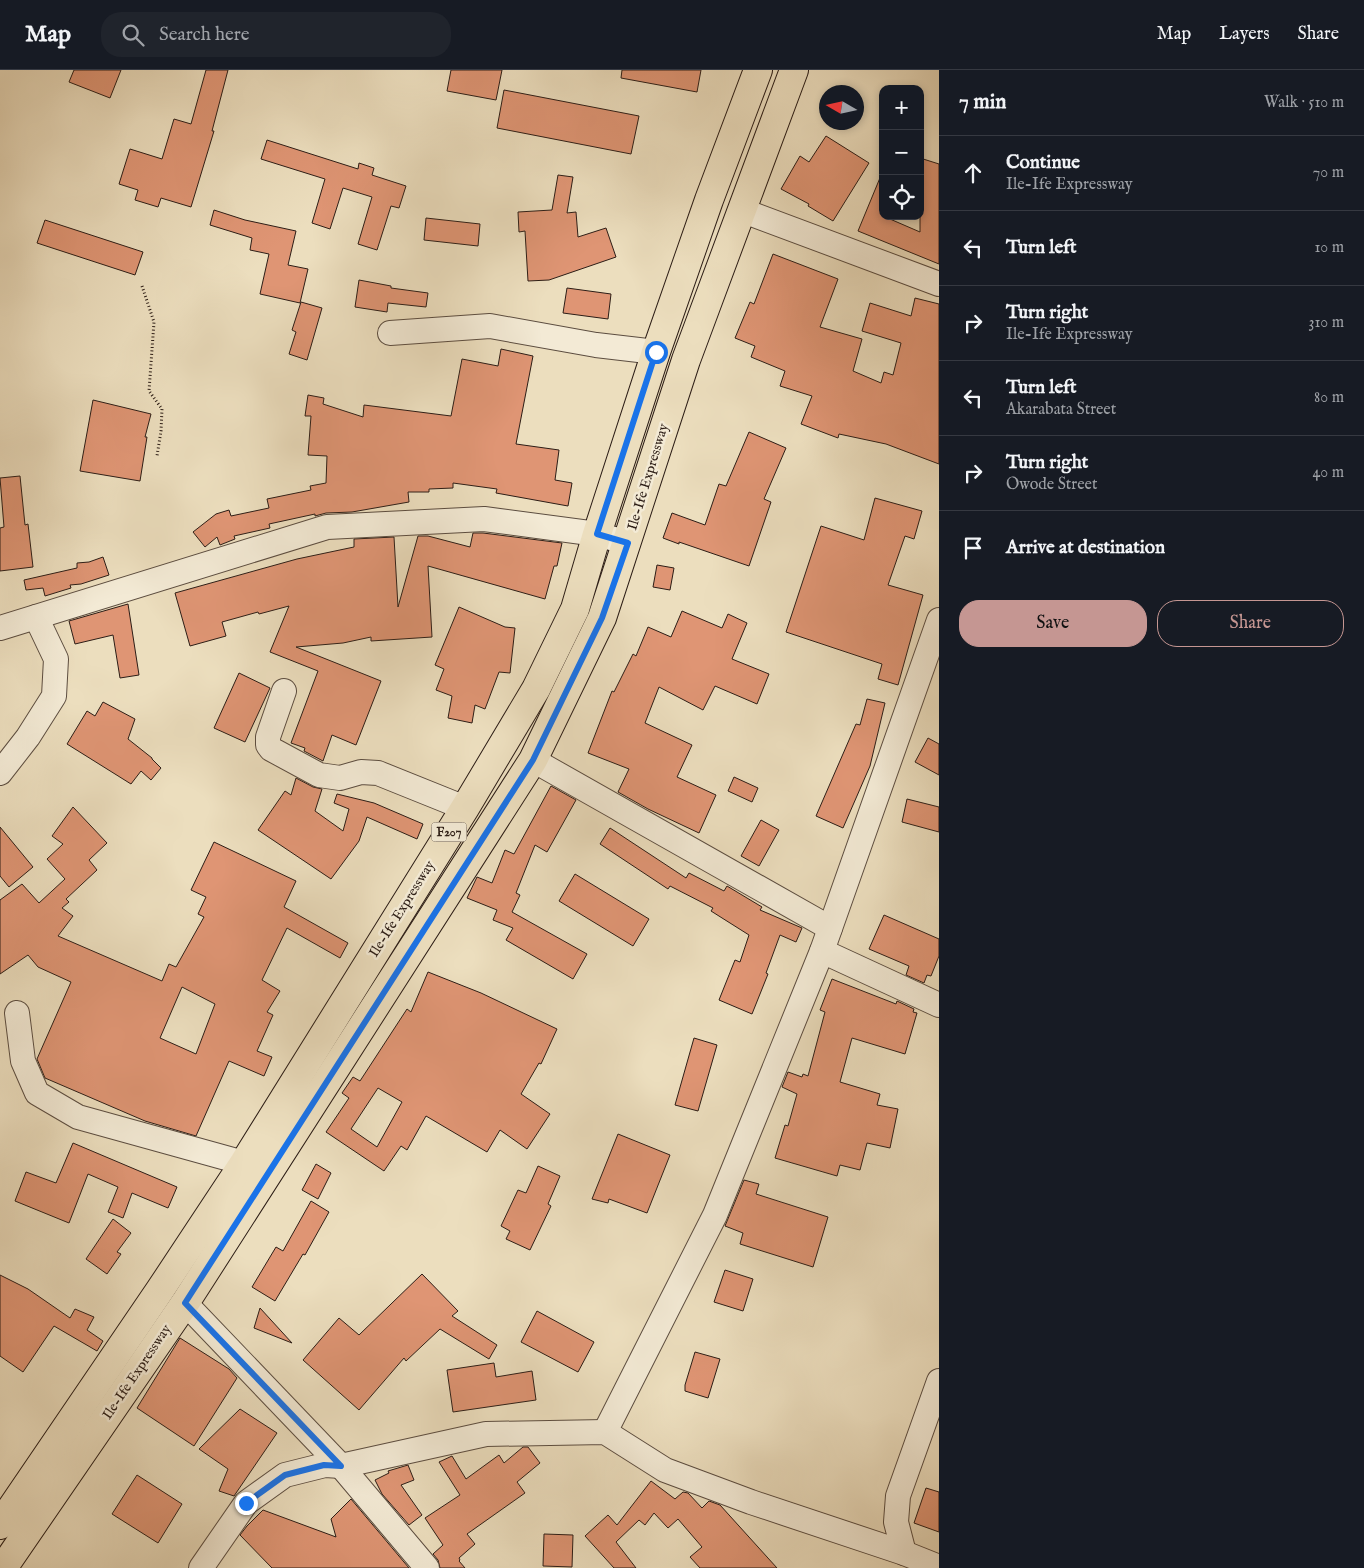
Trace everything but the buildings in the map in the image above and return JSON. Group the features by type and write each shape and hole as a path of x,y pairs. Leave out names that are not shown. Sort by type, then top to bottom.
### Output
{"main road":[{"name":"Ile-Ife Expressway","path":"0,1525 244,1163 536,689 575,609 597,534 656,352 709,200 758,70"},
{"name":"Ile-Ife Expressway","path":"3,1568 185,1303 533,760 602,618 628,543 662,431 741,210 794,70"}],"street":[{"path":"741,210 939,284"},
{"path":"390,333 490,326 596,345 656,352"},
{"path":"0,628 328,527 484,519 597,534 628,543"},
{"path":"0,773 28,737 54,696 56,659 36,617"},
{"path":"604,1432 715,1214 822,951 930,676 939,620"},
{"path":"284,691 268,737 268,745 271,750 319,775 340,778 361,772 378,773 464,808"},
{"path":"533,760 830,928"},
{"path":"822,951 939,1005"},
{"path":"17,1013 23,1061 36,1093 78,1116 244,1163"},
{"path":"185,1303 341,1466 427,1568"},
{"path":"904,1553 896,1522 898,1496 939,1381"},
{"path":"201,1568 246,1503 285,1475 324,1465 341,1466 486,1434 604,1432 666,1470 751,1502 904,1553 939,1567"}],"path":[{"path":"142,286 154,322 149,391 162,409 157,456"}],"route":[{"path":"246,1503 285,1475 324,1465 341,1466 185,1303 533,760 602,618 628,543 597,534 656,352"}]}
